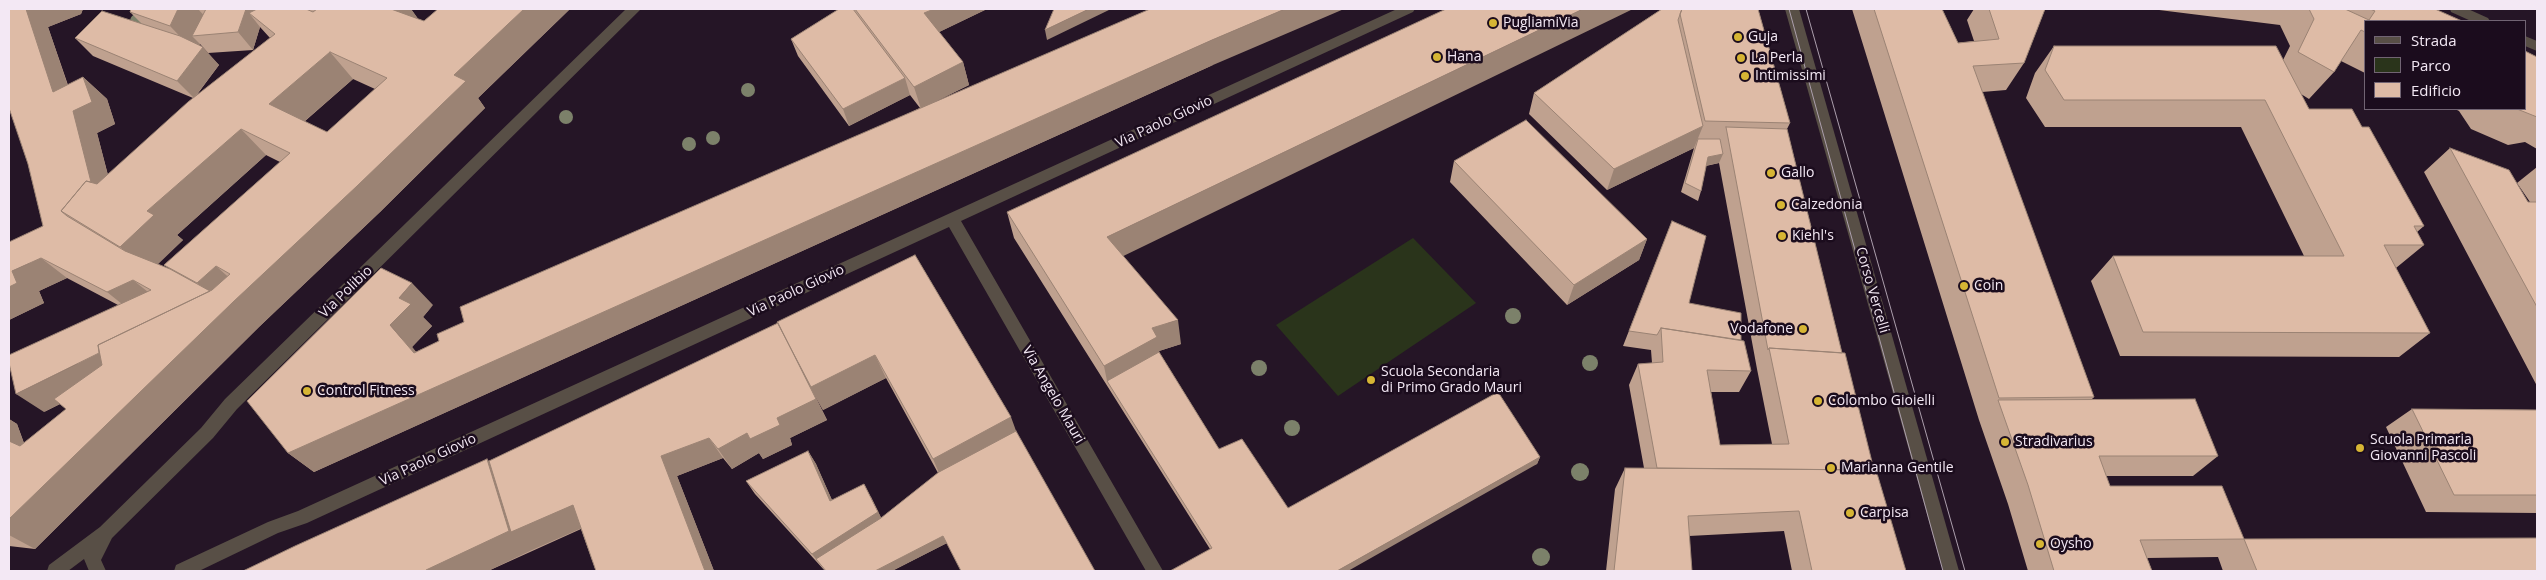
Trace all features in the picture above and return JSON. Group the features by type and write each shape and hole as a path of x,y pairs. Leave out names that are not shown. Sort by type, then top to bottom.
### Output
{"street":[{"name":"Via Polibio","path":"55,571 106,532 207,433 231,404 634,9"},
{"name":"Via Paolo Giovio","path":"182,571 274,527 310,514 1408,9"},
{"name":"Corso Vercelli","path":"1792,9 1951,571"},
{"path":"2456,9 2481,20"},
{"name":"Via Angelo Mauri","path":"952,219 1155,571"},
{"path":"98,571 92,560 106,532"}],"green space":[{"path":"1413,238 1476,303 1338,396 1276,325"}],"building":[{"path":"9,9 26,9 53,92 83,77 92,102 73,111 91,182 86,181 61,211 125,251 170,269 210,291 98,345 99,353 16,394 9,355 151,290 133,280 107,292 41,258 12,271 17,283 9,287 9,242 43,226 28,164 9,108"},
{"path":"131,9 178,9 170,26 130,12"},
{"path":"206,9 246,9 238,32 192,36"},
{"path":"257,9 306,9 313,12 317,9 391,9 424,21 438,9 524,9 454,75 466,81 233,302 9,519 9,441 20,446 66,409 54,399 102,365 98,345 212,290 230,274 216,266 197,283 164,265 290,153 241,129 147,211 154,215 120,247 61,211 86,181 97,184 188,102 275,34 249,13","holes":["330,52 387,78 327,132 269,104"]},
{"path":"839,9 853,9 905,78 843,109 791,39"},
{"path":"855,9 934,9 924,13 963,62 914,87"},
{"path":"1054,9 1089,9 1045,30"},
{"path":"1150,9 1285,9 288,453 247,401 381,268 412,283 399,298 411,304 390,325 414,353 439,341 437,334 464,322 460,307"},
{"path":"1446,9 1583,9 1107,237 1178,320 1152,328 1157,337 1104,366 1007,212"},
{"path":"1662,9 1682,9 1678,20 1703,126 1614,169 1534,93"},
{"path":"1682,9 1758,9 1790,123 1705,121 1680,14"},
{"path":"1874,9 1942,9 1958,43 1999,39 1989,9 2045,9 2024,63 1973,66 2094,397 1999,398"},
{"path":"2309,9 2345,9 2369,20 2364,20 2364,32 2361,30 2334,72 2298,52 2314,19"},
{"path":"2370,9 2435,9 2460,20 2369,20 2375,11"},
{"path":"102,11 180,36 203,47 177,81 75,38"},
{"path":"2054,46 2276,46 2309,109 2352,109 2362,127 2369,127 2424,226 2414,226 2424,245 2384,245 2430,333 2143,332 2113,256 2344,256 2265,100 2064,100 2045,70"},
{"path":"2526,52 2537,57 2537,117 2520,110 2526,110"},
{"path":"1526,120 1647,239 1574,285 1454,161"},
{"path":"1726,127 1787,129 1842,353 1769,348 1768,350"},
{"path":"1698,139 1720,139 1723,154 1708,157 1701,191 1685,183"},
{"path":"2450,148 2509,170 2528,202 2537,202 2537,307"},
{"path":"1672,221 1706,236 1689,303 1741,313 1741,340 1661,328 1657,335 1629,331"},
{"path":"915,255 1011,417 933,459 875,355 811,387 777,322"},
{"path":"778,323 816,399 777,418 780,425 750,439 747,433 718,449 709,438 661,456 705,571 596,571 573,505 511,532 489,461"},
{"path":"1661,328 1744,341 1751,371 1707,370 1720,445 1789,444 1769,348 1845,353 1874,470 1657,468 1638,364 1663,362"},
{"path":"1159,352 1219,449 1242,439 1288,508 1498,392 1540,457 1337,571 1170,571 1212,548 1107,381"},
{"path":"2195,399 2218,456 2099,456 2110,486 2222,486 2244,539 2140,540 2152,571 2054,571 2028,485 1998,400"},
{"path":"2412,409 2537,410 2537,495 2454,495"},
{"path":"1016,431 1095,571 961,571 943,536 875,571 826,571 816,559 881,518 939,472"},
{"path":"808,451 830,501 864,484 878,512 812,554 746,481"},
{"path":"487,459 509,531 426,571 243,571 295,546"},
{"path":"1625,468 1876,470 1906,571 1812,571 1799,511 1688,516 1692,571 1614,571"},
{"path":"2537,538 2537,571 2257,571 2244,539"}],"tram line":[{"path":"1789,9 1943,571"},
{"path":"1806,9 1965,571"}],"place":[{"name":"PugliamiVia","path":"1493,23"},
{"name":"Guja","path":"1738,37"},
{"name":"Hana","path":"1437,57"},
{"name":"La Perla","path":"1741,58"},
{"name":"Intimissimi","path":"1745,76"},
{"name":"Gallo","path":"1771,173"},
{"name":"Calzedonia","path":"1781,205"},
{"name":"Kiehl's","path":"1782,236"},
{"name":"Coin","path":"1964,286"},
{"name":"Vodafone","path":"1803,329"},
{"name":"Scuola Secondaria di Primo Grado Mauri","path":"1371,380"},
{"name":"Control Fitness","path":"307,391"},
{"name":"Colombo Gioielli","path":"1818,401"},
{"name":"Stradivarius","path":"2005,442"},
{"name":"Scuola Primaria Giovanni Pascoli","path":"2360,448"},
{"name":"Marianna Gentile","path":"1831,468"},
{"name":"Carpisa","path":"1850,513"},
{"name":"Oysho","path":"2040,544"}]}
